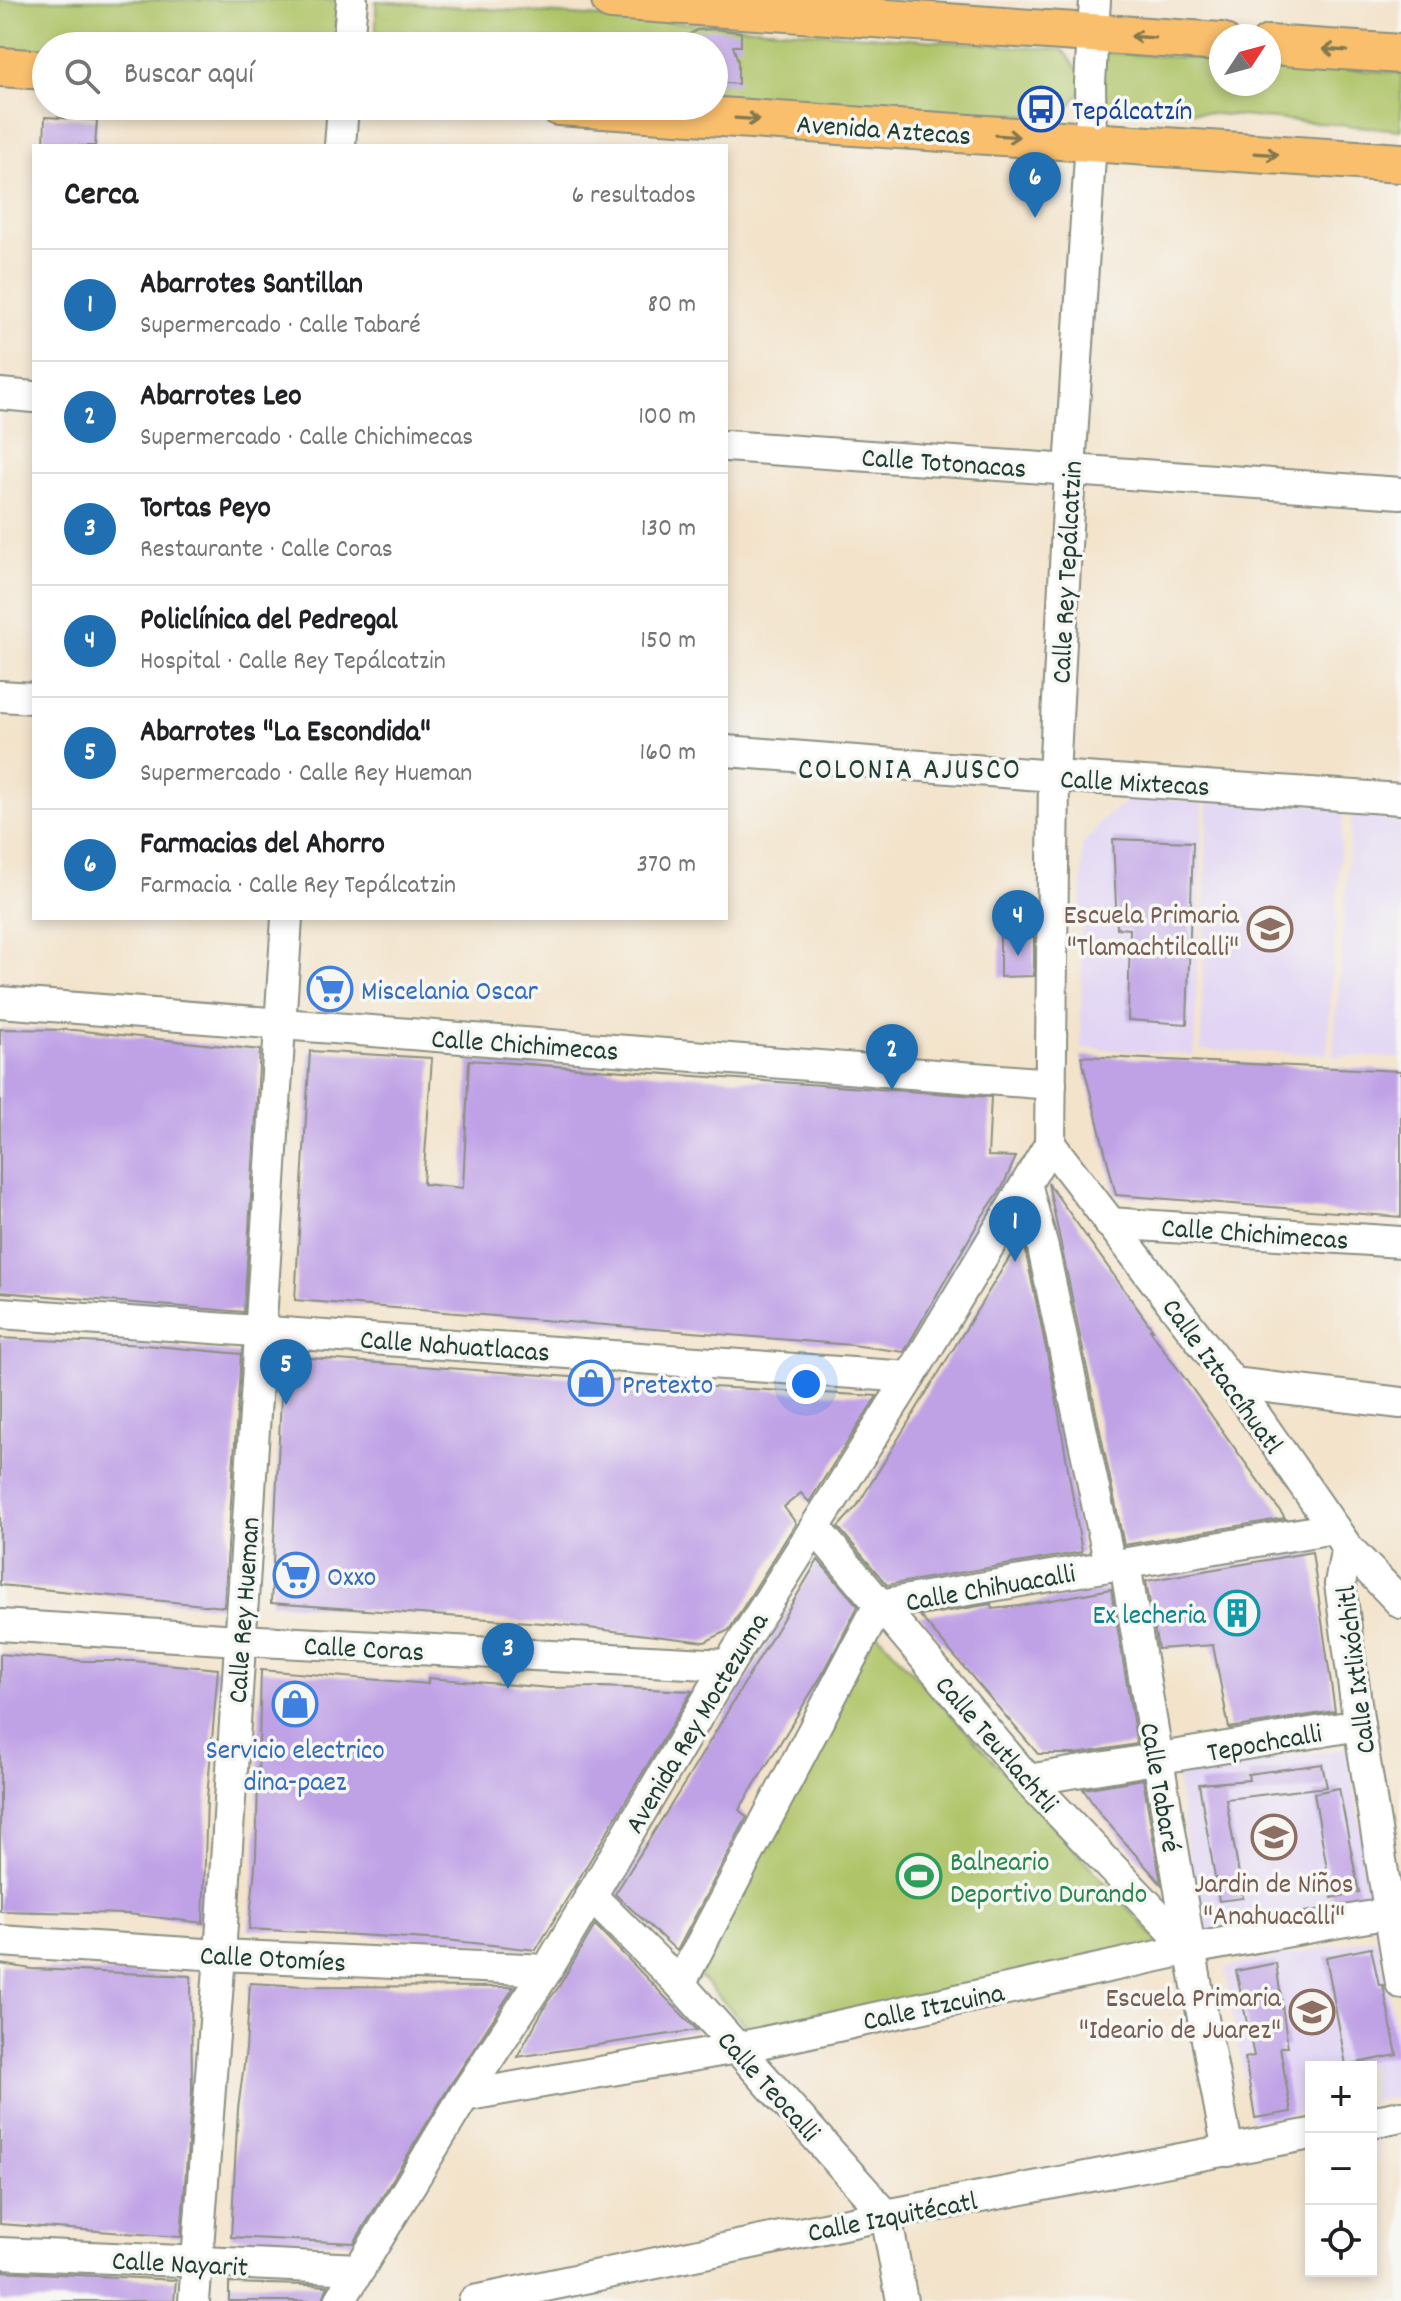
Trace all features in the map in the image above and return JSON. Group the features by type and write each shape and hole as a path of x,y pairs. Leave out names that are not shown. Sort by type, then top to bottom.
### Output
{"main road":[{"path":"611,0 1094,17 1209,40"},
{"path":"1281,46 1401,54"},
{"path":"0,67 32,69"},
{"name":"Avenida Aztecas","path":"728,117 1401,163"}],"street":[{"path":"349,32 352,0"},
{"name":"Calle Rey Tepálcatzin","path":"1050,1144 1054,776 1091,141 1090,83 1094,17"},
{"path":"340,144 342,120"},
{"path":"0,394 32,397"},
{"name":"Calle Totonacas","path":"728,446 1401,493"},
{"path":"0,696 32,698"},
{"name":"Calle Mixtecas","path":"728,751 1401,799"},
{"name":"Calle Rey Hueman","path":"194,2301 220,1955 287,920"},
{"name":"Calle Chichimecas","path":"0,1002 1051,1084"},
{"name":"Avenida Rey Moctezuma","path":"340,2301 464,2096 547,1970 728,1665 910,1377 1027,1187 1050,1144"},
{"name":"Calle Iztaccíhuatl","path":"1050,1144 1233,1383 1341,1537 1401,1603"},
{"name":"Calle Tabaré","path":"1027,1187 1118,1564 1157,1759 1228,2151"},
{"name":"Calle Chichimecas","path":"1109,1223 1401,1242"},
{"name":"Calle Nahuatlacas","path":"0,1313 910,1377"},
{"path":"1233,1383 1401,1403"},
{"name":"Calle Teutlachtli","path":"816,1529 1028,1780 1190,1949"},
{"name":"Calle Chihuacalli","path":"680,1984 879,1605 1118,1564 1341,1537"},
{"name":"Calle Ixtlixóchitl","path":"1341,1537 1340,1584 1359,1725 1395,1912 1401,1983"},
{"name":"Calle Coras","path":"0,1625 728,1665"},
{"name":"Tepochcalli","path":"1028,1780 1359,1725"},
{"name":"Calle Teocalli","path":"590,1895 680,1984 886,2215"},
{"name":"Calle Itzcuina","path":"464,2096 737,2048 1190,1949 1395,1912"},
{"name":"Calle Otomíes","path":"0,1941 547,1970"},
{"path":"1377,2121 1401,2116"},
{"name":"Calle Izquitécatl","path":"474,2301 886,2215 1305,2135"},
{"path":"886,2215 902,2301"},
{"name":"Calle Nayarit","path":"0,2253 360,2269"}],"shaded area":[{"name":"Escuela Primaria \"Tlamachtilcalli\"","path":"1208,796 1343,808 1327,1054 1201,1050"},
{"path":"1156,798 1203,802 1194,1055 1081,1048 1082,846 1102,820 1124,803"},
{"path":"1353,805 1401,809 1401,1058 1333,1056"},
{"name":"Jardin de Niños \"Anahuacalli\"","path":"1347,1748 1373,1901 1201,1936 1176,1772"},
{"name":"Escuela Primaria \"Ideario de Juarez\"","path":"1377,1937 1401,2056 1401,2096 1377,2100 1377,2061 1305,2061 1305,2112 1251,2121 1225,1968"}],"green space":[{"path":"0,0 340,0 336,32 32,32 32,53 0,50"},
{"path":"376,1 1063,50 1088,83 1061,117 728,99 728,32 376,32"},
{"path":"1094,52 1209,59 1209,96 1281,96 1281,65 1401,73 1401,130 1102,104"},
{"name":"Balneario Deportivo Durando","path":"873,1629 1157,1940 1157,1946 755,2035 691,1967"}],"building":[{"path":"697,30 741,32 741,46 733,46 738,61 738,84 728,83 728,32 693,32"},
{"path":"45,120 97,120 95,144 44,144"},
{"path":"1113,839 1193,842 1187,1024 1128,1020 1130,929 1117,928"},
{"path":"1000,935 1034,936 1034,976 1000,977"},
{"name":"Miscelania Oscar","path":"315,978 348,980 344,1001 311,998"},
{"path":"0,1029 74,1030 260,1050 244,1312 0,1292"},
{"path":"310,1051 432,1058 423,1184 463,1188 469,1060 991,1097 988,1156 1016,1157 1002,1188 981,1218 904,1352 852,1345 295,1300"},
{"path":"1081,1056 1401,1071 1401,1217 1116,1195"},
{"path":"1048,1183 1153,1330 1150,1330 1285,1518 1124,1545"},
{"path":"1025,1249 1055,1391 1082,1552 887,1585 838,1527 857,1506 1014,1250"},
{"path":"0,1338 145,1345 241,1354 224,1607 0,1585"},
{"path":"283,1356 877,1396 809,1502 801,1493 784,1507 796,1523 729,1630 705,1642 555,1624 271,1603"},
{"name":"Ex lecheria","path":"1312,1552 1335,1711 1229,1728 1213,1645 1158,1649 1146,1581"},
{"path":"818,1560 858,1606 825,1670 739,1810 747,1817 677,1951 615,1894"},
{"path":"1111,1589 1137,1744 1076,1754 1038,1754 920,1616 991,1604 992,1609 1019,1606"},
{"path":"0,1654 218,1669 207,1798 203,1923 128,1914 0,1911"},
{"path":"261,1670 428,1684 428,1678 550,1688 692,1691 536,1950 446,1940 249,1929 256,1856"},
{"path":"1322,1764 1327,1787 1226,1799 1243,1898 1219,1901 1199,1784 1249,1780 1248,1774"},
{"path":"1143,1779 1161,1884 1101,1815 1083,1789"},
{"path":"1339,1788 1359,1892 1332,1898 1314,1793"},
{"path":"595,1925 697,2030 517,2057 548,2001"},
{"path":"1371,1948 1379,1985 1383,1985 1397,2055 1366,2061 1345,2061 1326,1957"},
{"path":"1276,1963 1288,2047 1280,2047 1291,2112 1255,2118 1245,2058 1254,2056 1236,1971"},
{"path":"0,1964 32,1969 191,1976 192,2091 181,2237 0,2224"},
{"path":"250,1983 514,1987 354,2243 231,2237 238,2109"},
{"path":"0,2271 176,2280 174,2301 0,2301"},
{"path":"229,2283 328,2286 322,2301 229,2301"}],"place":[{"name":"Tepálcatzín","path":"1041,109"},
{"name":"Farmacias del Ahorro","path":"1035,218"},
{"name":"Escuela Primaria \"Tlamachtilcalli\"","path":"1270,929"},
{"name":"Policlínica del Pedregal","path":"1018,956"},
{"name":"Miscelania Oscar","path":"330,989"},
{"name":"Abarrotes Leo","path":"892,1090"},
{"name":"Abarrotes Santillan","path":"1015,1262"},
{"name":"Pretexto","path":"591,1383"},
{"name":"Abarrotes \"La Escondida\"","path":"286,1405"},
{"name":"Oxxo","path":"296,1575"},
{"name":"Ex lecheria","path":"1237,1613"},
{"name":"Tortas Peyo","path":"508,1689"},
{"name":"Servicio electrico dina-paez","path":"295,1704"},
{"name":"Jardin de Niños \"Anahuacalli\"","path":"1274,1837"},
{"name":"Balneario Deportivo Durando","path":"919,1876"},
{"name":"Escuela Primaria \"Ideario de Juarez\"","path":"1312,2012"}],"district":[{"name":"COLONIA AJUSCO","path":"910,768"}]}
